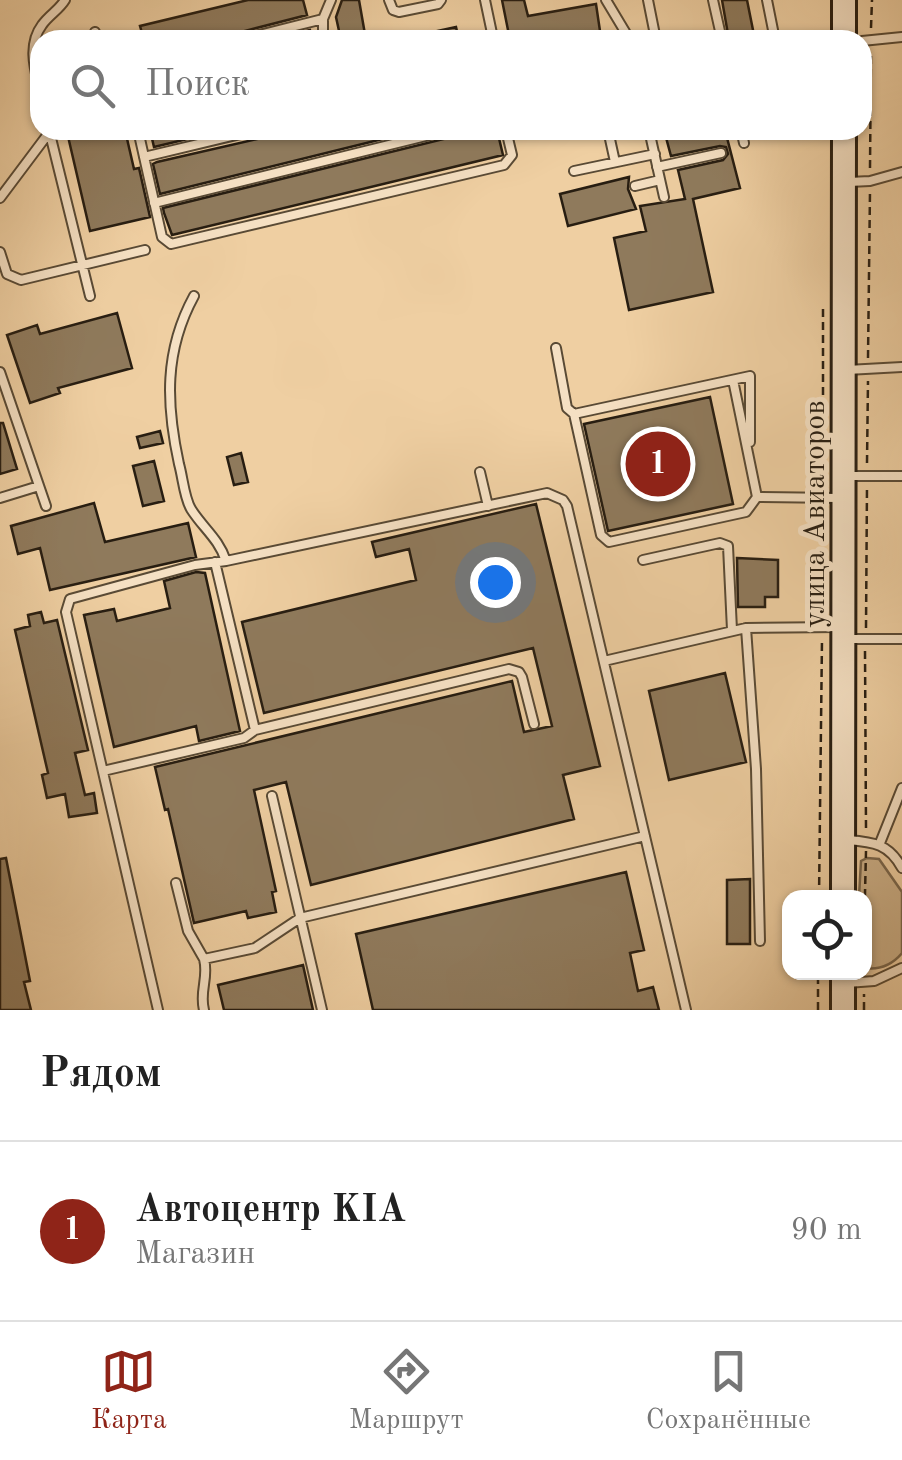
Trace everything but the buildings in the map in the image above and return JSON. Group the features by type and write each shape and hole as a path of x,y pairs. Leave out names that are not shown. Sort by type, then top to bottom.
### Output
{"main road":[{"path":"844,0 844,30"},
{"name":"улица Авиаторов","path":"843,890 836,631 837,490 844,370 844,140"},
{"path":"843,980 843,1010"}],"lane":[{"path":"39,30 65,0"},
{"path":"322,30 331,0"},
{"path":"389,0 393,10 399,12 438,4 440,0"},
{"path":"485,0 491,30"},
{"path":"606,0 624,30"},
{"path":"648,0 654,30"},
{"path":"713,0 720,30"},
{"path":"767,0 773,30"},
{"path":"280,30 323,19"},
{"path":"872,41 902,37"},
{"path":"0,198 43,140"},
{"path":"52,140 90,296"},
{"path":"140,140 162,237 171,244 504,165 512,155 508,140"},
{"path":"144,157 215,140"},
{"path":"154,203 409,140"},
{"path":"610,140 615,162"},
{"path":"652,140 664,197"},
{"path":"574,172 654,154"},
{"path":"658,167 720,154"},
{"path":"844,182 870,181 902,172"},
{"path":"635,186 660,180"},
{"path":"0,252 6,274 20,280 145,250"},
{"path":"194,296 175,339 168,398 170,423 192,510 216,538 226,561"},
{"path":"556,348 604,540 615,542 746,512 758,497 837,490 902,476"},
{"path":"844,370 902,367"},
{"path":"0,372 46,506"},
{"path":"574,414 750,376 750,460"},
{"path":"733,380 758,497"},
{"path":"480,472 488,506"},
{"path":"0,498 39,486"},
{"path":"158,1010 66,612 70,599 215,562 547,493 563,500 686,1010"},
{"path":"642,560 724,543 729,551 732,630"},
{"path":"215,562 254,730"},
{"path":"604,661 746,628 836,631 902,640"},
{"path":"746,628 756,769 760,941"},
{"path":"103,771 509,669 520,672 534,724"},
{"path":"880,843 902,788"},
{"path":"272,796 322,1010"},
{"path":"204,959 255,948 300,918 645,836"},
{"path":"843,839 880,843 902,868"},
{"path":"176,882 188,931 204,959 207,973 200,991 204,1010"},
{"path":"864,980 874,981 902,969"}],"path":[{"path":"824,294 837,490"},
{"path":"820,890 836,631 823,588"},
{"path":"818,980 818,1010"}],"shaded area":[{"path":"879,859 902,892 902,953 890,964 876,968 872,968 872,890 859,890 861,861"}],"place":[{"name":"Автоцентр KIA","path":"658,464"}]}
